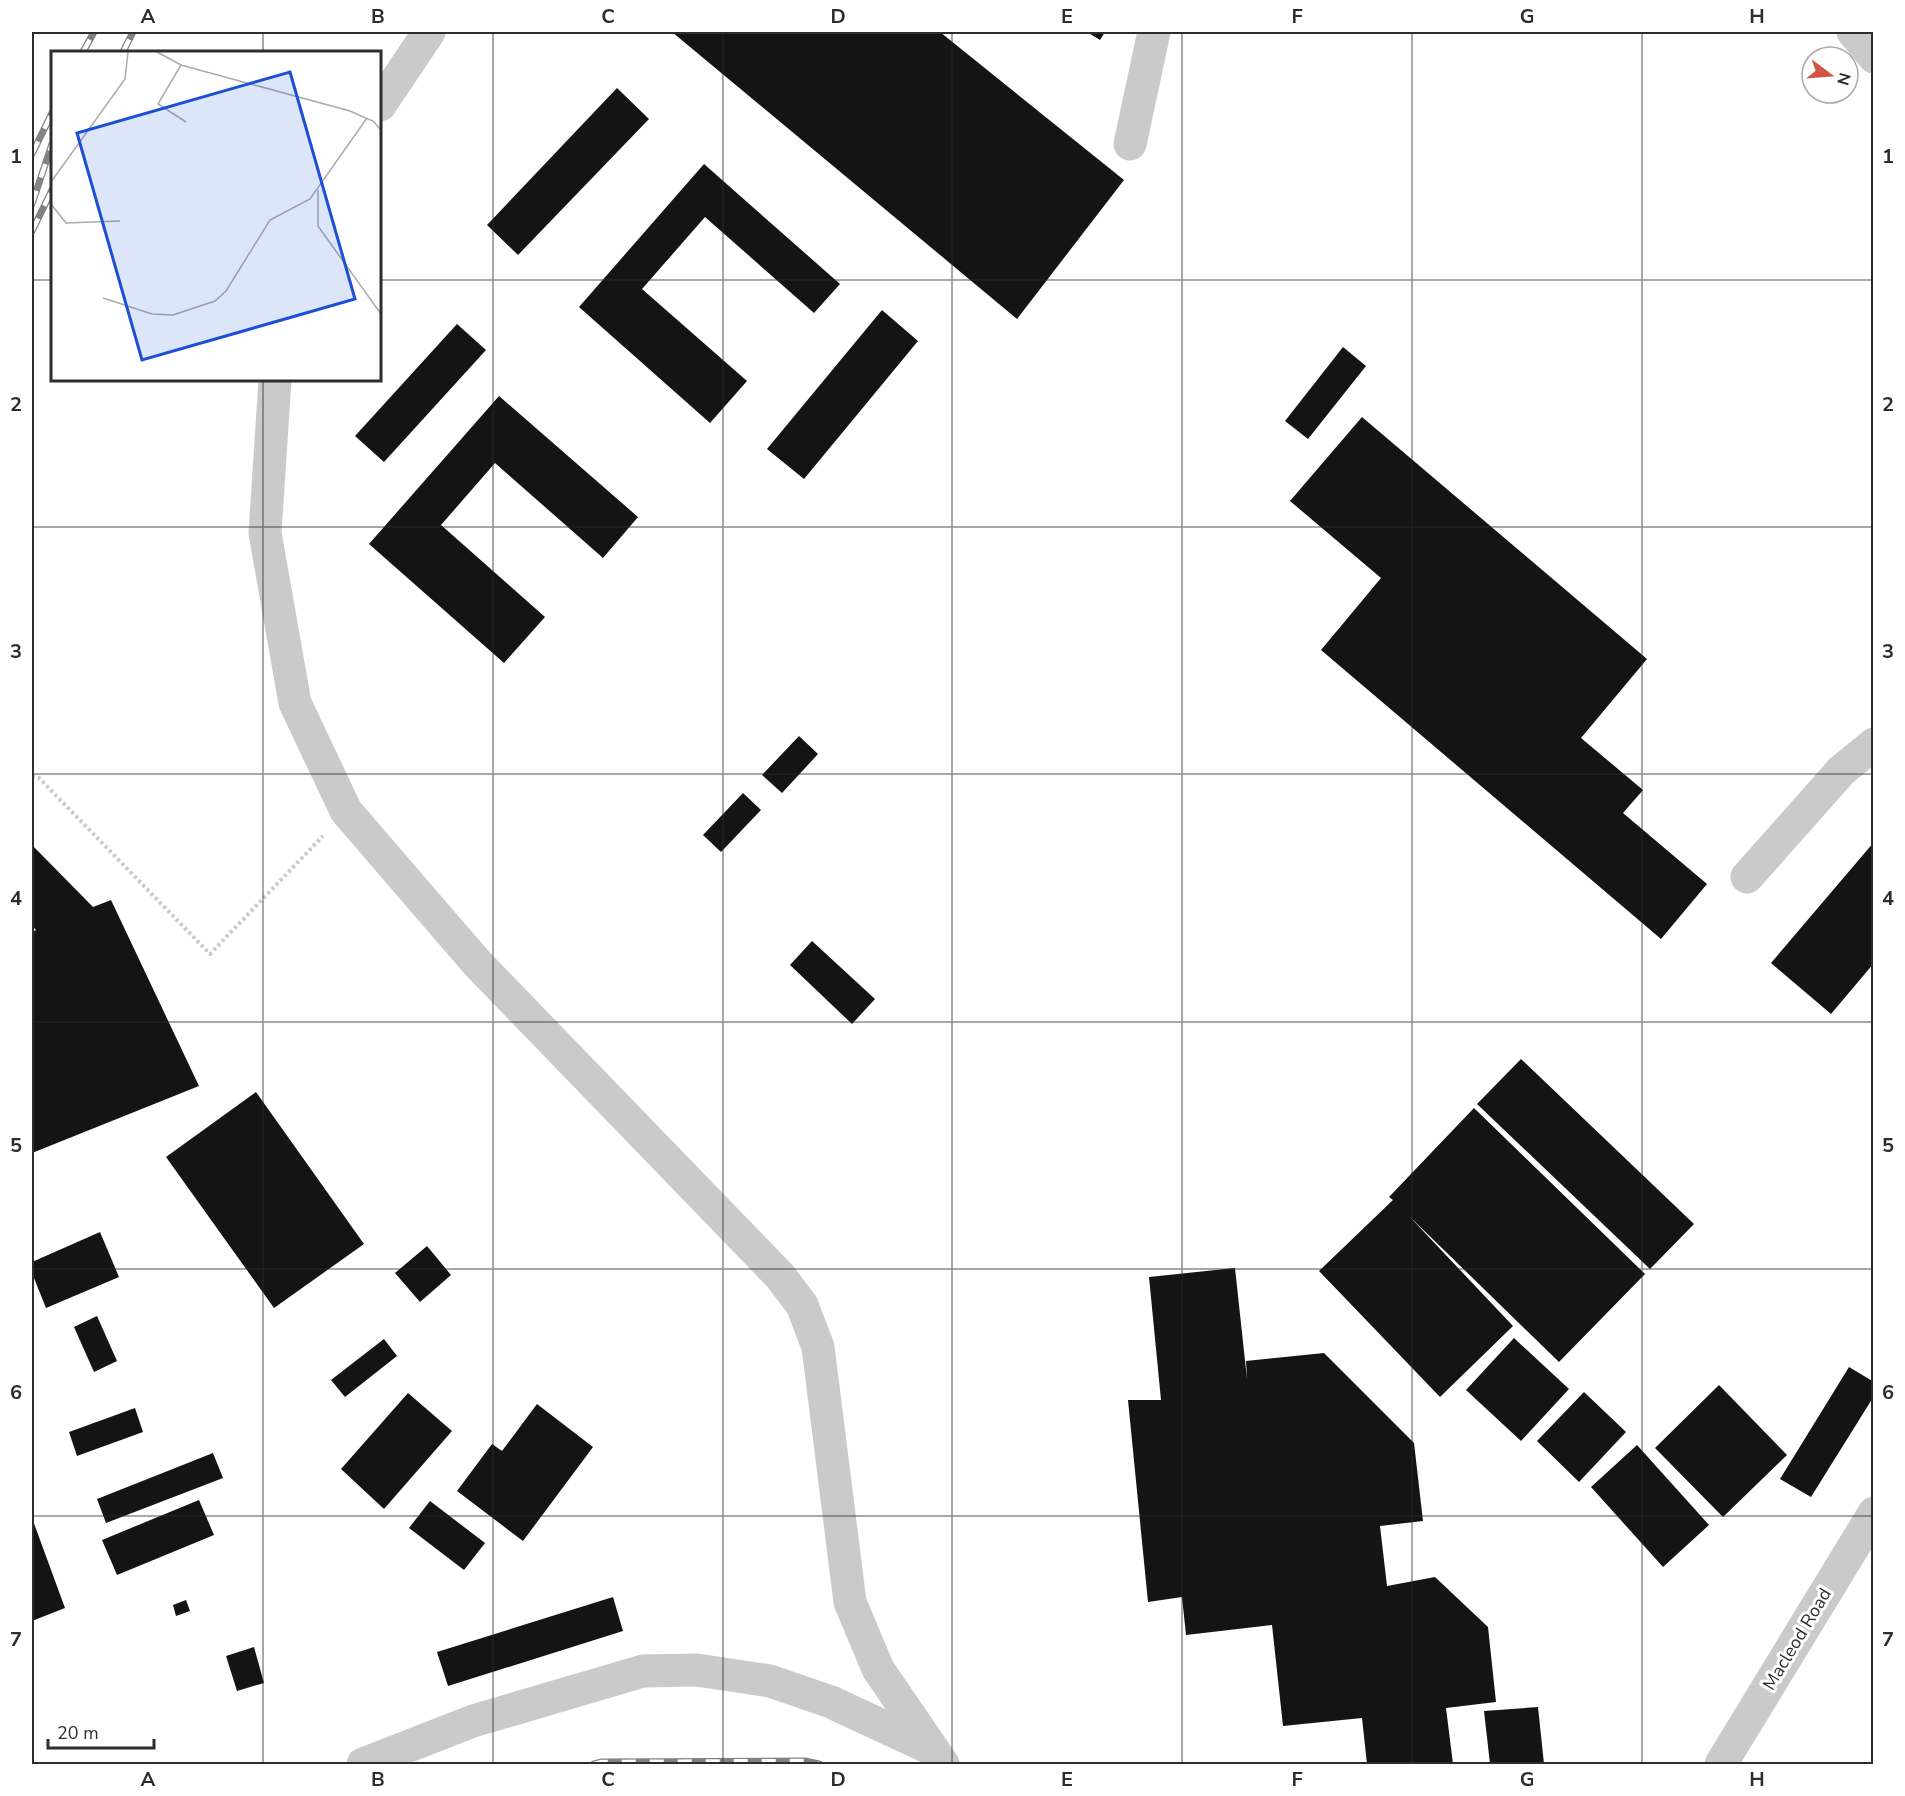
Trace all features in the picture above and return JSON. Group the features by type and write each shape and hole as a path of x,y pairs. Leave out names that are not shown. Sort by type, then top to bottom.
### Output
{"street":[{"path":"381,103 399,73 429,32"},
{"path":"1130,144 1154,32"},
{"path":"1853,32 1874,57"},
{"path":"275,381 265,533 295,703 346,812 477,963 780,1276 802,1305 818,1347 850,1602 878,1669 938,1757"},
{"path":"1747,877 1841,771 1874,744"},
{"name":"Macleod Road","path":"1721,1764 1874,1513"},
{"path":"363,1764 473,1721 643,1671 665,1670 697,1670 770,1681 831,1702 938,1757"}],"path":[{"path":"32,776 39,778 210,954 346,812"}],"building":[{"path":"672,32 940,32 1124,180 1017,319"},
{"path":"1087,32 1105,32 1100,40"},
{"path":"617,88 649,119 518,255 487,225"},
{"path":"704,164 840,284 814,313 705,217 642,289 747,381 710,423 579,307"},
{"path":"882,310 918,341 804,479 767,449"},
{"path":"457,324 486,350 384,462 355,436"},
{"path":"1343,347 1366,366 1308,439 1285,421"},
{"path":"499,396 638,517 603,558 495,463 441,525 545,617 504,663 369,544"},
{"path":"1362,417 1647,659 1581,738 1643,790 1623,813 1707,884 1661,939 1321,650 1381,578 1290,501"},
{"path":"799,736 818,754 782,793 762,775"},
{"path":"743,793 761,810 721,852 703,835"},
{"path":"1874,842 1874,963 1831,1014 1771,963"},
{"path":"32,845 93,907 111,900 199,1086 32,1153 32,932 36,930 32,926"},
{"path":"812,941 875,999 852,1024 790,965"},
{"path":"1521,1059 1694,1224 1650,1269 1477,1104"},
{"path":"256,1092 364,1244 274,1308 166,1157"},
{"path":"1474,1108 1645,1274 1559,1362 1409,1216 1513,1326 1440,1397 1319,1271 1393,1200 1389,1197"},
{"path":"100,1232 119,1277 46,1308 32,1273 32,1262"},
{"path":"427,1246 451,1275 420,1302 395,1273"},
{"path":"1235,1268 1247,1379 1246,1361 1324,1353 1414,1443 1423,1521 1380,1526 1387,1586 1435,1577 1488,1627 1496,1702 1446,1708 1453,1764 1367,1764 1362,1718 1283,1726 1272,1625 1186,1635 1182,1597 1148,1602 1128,1400 1161,1400 1149,1277"},
{"path":"97,1316 117,1361 94,1372 74,1327"},
{"path":"1514,1338 1569,1389 1521,1441 1466,1390"},
{"path":"384,1339 397,1356 345,1397 331,1380"},
{"path":"1849,1367 1874,1382 1874,1396 1811,1497 1780,1479"},
{"path":"1719,1385 1787,1455 1723,1517 1655,1448"},
{"path":"1584,1392 1626,1432 1579,1482 1537,1441"},
{"path":"408,1393 452,1431 384,1509 341,1469"},
{"path":"537,1404 593,1447 523,1541 457,1491 492,1444 502,1451"},
{"path":"135,1408 143,1432 77,1456 69,1432"},
{"path":"1637,1445 1709,1525 1663,1567 1591,1487"},
{"path":"213,1453 223,1478 106,1523 97,1499"},
{"path":"199,1500 214,1535 117,1575 102,1540"},
{"path":"430,1501 485,1543 464,1570 409,1528"},
{"path":"32,1518 65,1608 32,1621"},
{"path":"613,1597 623,1631 448,1686 437,1652"},
{"path":"186,1600 190,1611 176,1616 173,1605"},
{"path":"254,1647 264,1683 237,1691 226,1656"},
{"path":"1538,1707 1544,1764 1490,1764 1484,1711"}],"railway":[{"path":"84,51 94,32"},
{"path":"124,51 133,32"},
{"path":"32,154 51,115"},
{"path":"32,204 51,147"},
{"path":"32,231 51,192"},
{"path":"594,1764 602,1762 805,1761 819,1764"}]}
